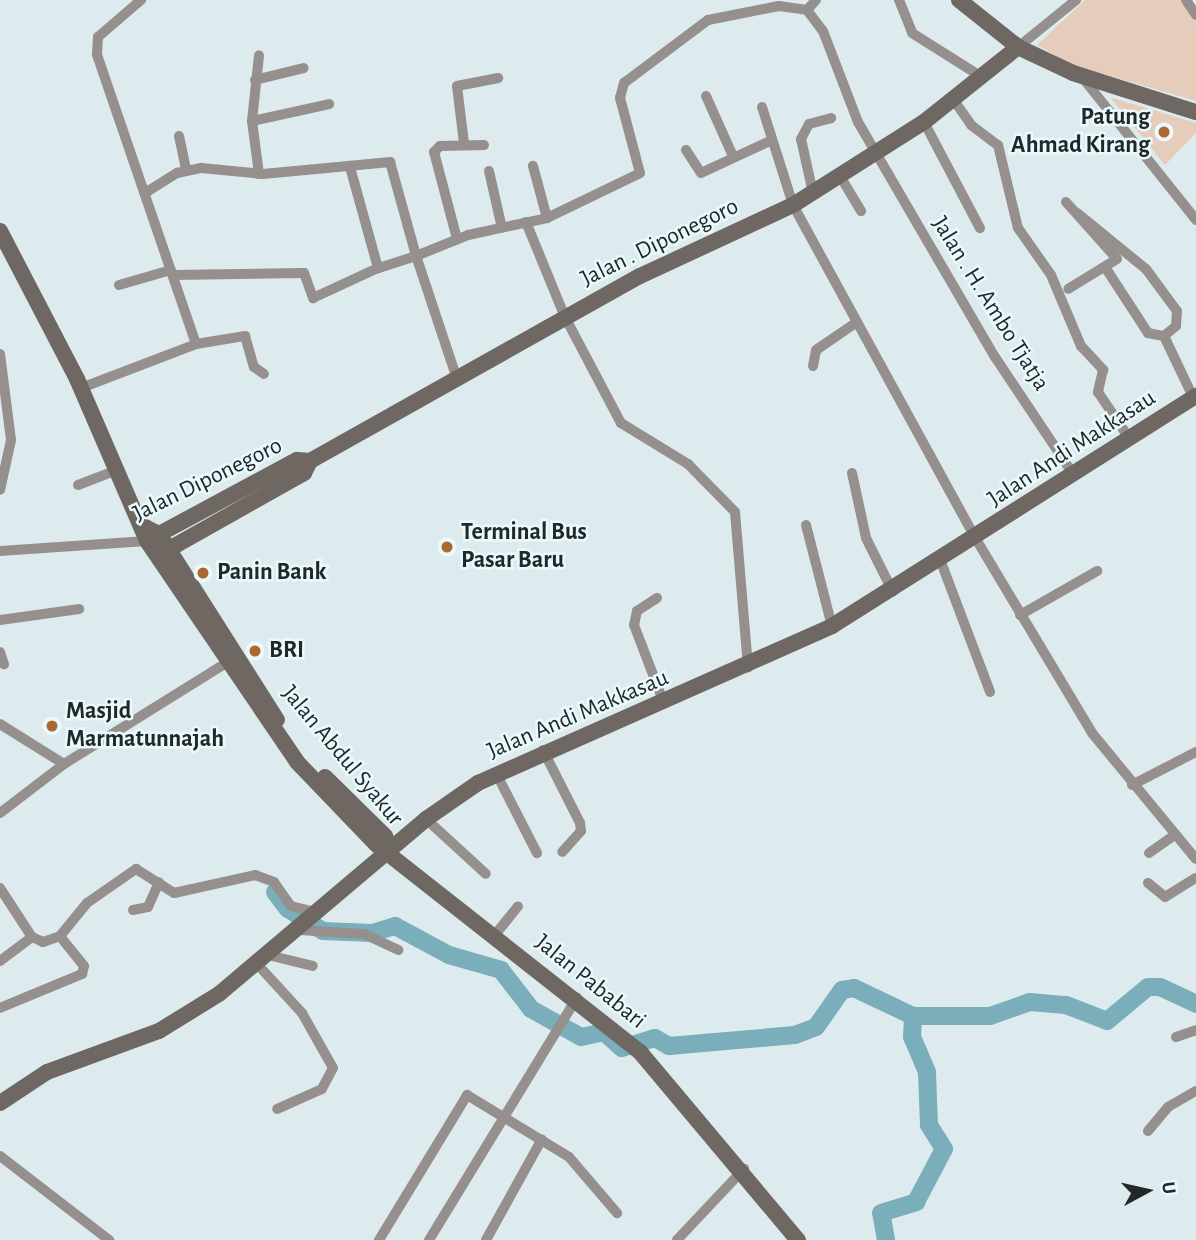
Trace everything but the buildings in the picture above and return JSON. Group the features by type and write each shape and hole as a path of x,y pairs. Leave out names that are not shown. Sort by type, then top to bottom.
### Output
{"street":[{"path":"141,0 98,37 95,47 196,344"},
{"path":"119,285 172,272 304,273 313,298 377,268 457,239 502,228 527,226 547,218 640,173 620,98 624,83 708,20 779,6 807,10 816,0"},
{"path":"899,0 912,33 982,77"},
{"path":"959,0 1018,47 1080,75 1196,112"},
{"path":"1018,47 1076,0"},
{"path":"1186,0 1196,15"},
{"name":"Jalan . H. Ambo Tjatja","path":"807,10 820,23 840,85 876,154 1073,474"},
{"name":"Jalan . Diponegoro","path":"310,461 456,376 565,317 793,205 923,122 1018,47"},
{"path":"259,55 252,121 259,174"},
{"path":"255,80 304,68"},
{"path":"1080,75 1196,220"},
{"path":"464,143 457,86 498,78"},
{"path":"706,96 733,156"},
{"path":"953,99 971,125 998,145 1018,228 1051,275 1081,346 1102,370 1098,392 1129,438"},
{"path":"252,121 329,104"},
{"path":"762,107 769,141 793,205 854,324 976,539 1073,705 1132,785 1196,859"},
{"path":"813,193 801,139 809,124 831,118"},
{"path":"923,122 980,228"},
{"path":"179,136 186,170"},
{"path":"686,150 697,173 769,141"},
{"path":"457,239 434,154 440,146 464,143 484,145"},
{"path":"145,193 186,170 259,174 391,163 416,256 456,376"},
{"path":"533,166 547,218"},
{"path":"350,167 377,268"},
{"path":"489,171 502,228"},
{"path":"839,176 861,211"},
{"path":"1066,202 1177,311 1176,326 1164,336 1147,333 1105,267"},
{"path":"527,226 565,317 628,430 688,464 735,512 748,667"},
{"name":"Jalan Abdul Syakur","path":"0,231 81,388 115,471 150,534 231,660 285,732 385,836 390,850"},
{"path":"1068,289 1120,255"},
{"path":"813,366 816,350 854,324"},
{"path":"81,388 196,344 245,335 254,368 264,374"},
{"path":"1164,336 1195,397"},
{"path":"0,354 11,440 0,490"},
{"name":"Jalan Andi Makkasau","path":"0,1102 47,1072 159,1031 310,922 425,819 496,773 543,750 748,667 832,626 941,562 1195,397"},
{"name":"Jalan Diponegoro","path":"0,551 150,534 297,460 310,461"},
{"path":"162,553 304,472 310,461"},
{"path":"78,485 115,471"},
{"path":"852,473 866,538 893,592"},
{"path":"806,525 832,626"},
{"path":"941,562 990,692"},
{"path":"1020,615 1097,571"},
{"path":"657,598 637,611 635,625 664,703"},
{"path":"0,620 79,609"},
{"path":"0,813 64,764 231,660"},
{"path":"0,724 64,764"},
{"path":"543,750 580,823 581,831 562,852"},
{"path":"1132,785 1196,752"},
{"path":"496,773 537,853"},
{"path":"425,819 486,874"},
{"path":"1149,853 1175,835"},
{"name":"Jalan Pababari","path":"390,850 435,893 577,998 640,1052 744,1169 798,1240"},
{"path":"0,887 32,937 43,942 60,936 87,903 136,869 156,885 177,893 255,875 274,882 310,922 364,934 400,950"},
{"path":"1147,883 1165,897 1196,878"},
{"path":"132,910 148,907 156,885"},
{"path":"494,936 518,906"},
{"path":"0,1008 82,974 84,966 60,936"},
{"path":"0,961 32,937"},
{"path":"262,959 313,966"},
{"path":"262,959 302,1013 333,1069 322,1089 277,1110"},
{"path":"429,1240 577,998"},
{"path":"1177,1037 1196,1030"},
{"path":"1149,1131 1168,1107 1196,1091"},
{"path":"379,1240 465,1097 504,1115 574,1161 617,1213"},
{"path":"486,1240 542,1139"},
{"path":"0,1156 109,1240"},
{"path":"677,1240 744,1169"}],"shaded area":[{"path":"1085,0 1182,0 1196,21 1196,101 1073,65 1037,45"},
{"path":"1110,97 1196,123 1196,133 1165,165"}],"waterway":[{"path":"275,892 288,909 323,931 372,933 395,926 449,955 501,970 531,1009 581,1037 604,1032 622,1048 655,1038 669,1046 795,1035 816,1027 842,990 854,988 913,1016 990,1016 1030,1002 1066,1005 1107,1021 1148,987 1160,987 1196,1004"},
{"path":"886,1240 881,1213 916,1202 944,1149 929,1125 927,1072 912,1037 913,1016"}],"place":[{"name":"Patung Ahmad Kirang","path":"1164,132"},
{"name":"Terminal Bus Pasar Baru","path":"447,547"},
{"name":"Panin Bank","path":"203,573"},
{"name":"BRI","path":"255,651"},
{"name":"Masjid Marmatunnajah","path":"52,726"}]}
